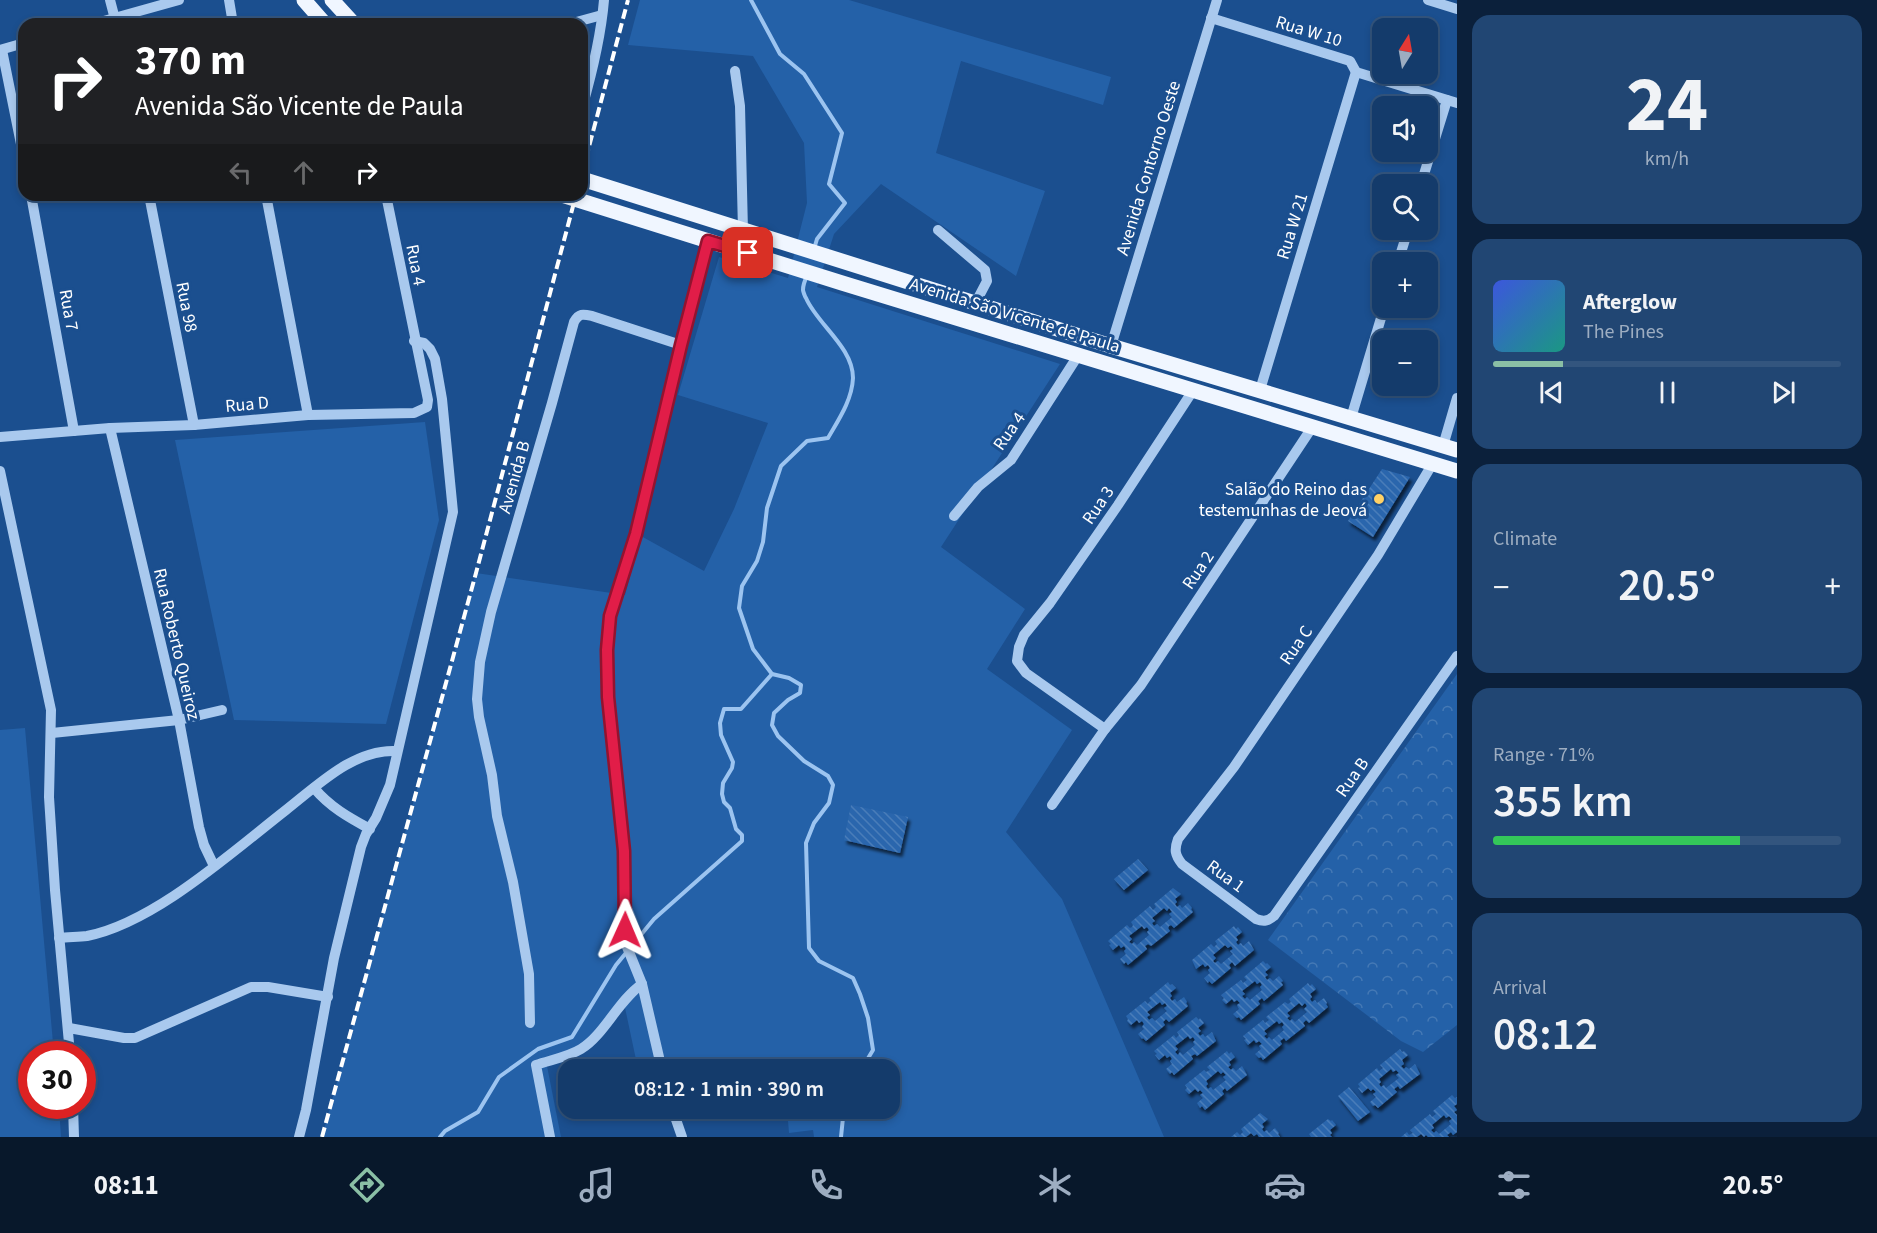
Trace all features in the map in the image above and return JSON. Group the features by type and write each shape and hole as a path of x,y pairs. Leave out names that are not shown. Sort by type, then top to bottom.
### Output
{"main road":[{"path":"304,0 320,18"},
{"path":"332,0 348,18"},
{"name":"Avenida São Vicente de Paula","path":"588,181 1112,346 1450,448"},
{"name":"Avenida São Vicente de Paula","path":"581,201 1457,471"},
{"path":"936,311 942,292"}],"street":[{"path":"110,0 115,18"},
{"path":"125,18 179,0"},
{"path":"229,0 232,18"},
{"path":"588,84 604,0"},
{"name":"Avenida Contorno Oeste","path":"1112,346 1217,0"},
{"path":"1428,0 1457,9"},
{"path":"588,19 602,15"},
{"name":"Rua W 10","path":"1211,18 1350,61 1356,72 1452,102"},
{"path":"18,46 1,50 18,131"},
{"path":"735,71 740,106 743,231"},
{"name":"Rua W 21","path":"1260,390 1356,72"},
{"path":"1425,174 1452,102"},
{"name":"Rua 7","path":"32,201 74,431"},
{"name":"Rua 98","path":"150,201 194,425"},
{"path":"267,201 308,415"},
{"name":"Rua 4","path":"387,201 414,341"},
{"path":"938,230 985,270 987,281 975,302"},
{"path":"659,1059 642,984 625,942 624,851 608,697 607,650 610,616 636,534 708,241"},
{"name":"Avenida B","path":"530,1023 529,974 513,882 497,816 492,775 477,699 480,662 491,612 574,321 583,314 592,316 681,345"},
{"path":"1351,418 1381,318"},
{"path":"298,1137 306,1110 334,958 361,847 390,785 453,512 442,399 435,359 424,343 414,341"},
{"name":"Rua D","path":"0,437 110,428 194,425 308,415 414,413 427,408 428,400 414,341"},
{"name":"Rua 4","path":"954,516 990,476 1011,460 1079,354"},
{"name":"Rua 3","path":"1106,729 1026,673 1019,667 1017,654 1024,635 1064,584 1194,389"},
{"path":"1450,448 1457,399"},
{"name":"Rua 2","path":"1052,805 1106,729 1141,686 1313,426"},
{"name":"Rua Roberto Queiroz","path":"110,428 179,720 199,827 214,866"},
{"name":"Rua C","path":"1178,839 1234,767 1372,564 1433,463"},
{"path":"0,471 51,710 49,796 59,938 70,1041"},
{"name":"Rua B","path":"1274,916 1457,656"},
{"path":"52,733 179,720 222,710"},
{"path":"59,938 86,936 108,930 133,919 172,896 314,788 362,757 378,751 396,751"},
{"path":"314,788 324,800 339,811 370,829"},
{"name":"Rua 1","path":"1178,839 1175,849 1176,857 1182,864 1256,919 1262,922 1274,916"},
{"path":"550,1137 536,1065 582,1048 605,1024 630,992 642,984"},
{"path":"69,1028 135,1038 239,991 260,986 328,997"},
{"path":"73,1119 74,1137"},
{"path":"676,1119 682,1137"}],"green space":[{"path":"640,0 849,0 1111,77 1103,105 961,61 936,153 1045,191 1016,276 881,184 834,234 817,287 1060,364 941,547 1025,609 987,669 1072,730 1006,832 1062,899 1164,1137 814,1137 813,1130 789,1133 788,1119 900,1119 900,1059 636,1059 624,1003 583,1051 558,1059 558,1061 547,1066 561,1137 322,1137 476,573 625,595 641,536 704,571 734,509 768,423 678,395 719,257 788,278 807,203 804,143 753,56 628,45"},
{"path":"425,422 439,520 386,724 234,720 175,440"},
{"path":"1457,674 1457,1025 1423,1052 1401,1041 1268,940"},
{"path":"25,728 53,1041 18,1041 18,1119 60,1119 61,1137 0,1137 0,730"}],"building":[{"name":"Salão do Reino das testemunhas de Jeová","path":"1382,469 1410,477 1373,537 1348,521"},
{"path":"851,805 908,817 900,853 844,840"},
{"path":"1138,859 1148,870 1124,890 1114,879"},
{"path":"1173,888 1181,894 1175,899 1177,907 1180,905 1182,908 1188,903 1193,912 1174,928 1169,926 1170,931 1151,946 1148,944 1145,946 1147,949 1128,965 1126,962 1124,964 1120,959 1126,954 1124,946 1121,948 1119,945 1113,950 1108,941 1127,925 1132,927 1131,922 1150,906 1153,910 1156,907 1154,904","holes":["1164,908 1167,911 1169,908 1172,912 1169,914 1172,917 1160,927 1157,924 1154,926 1152,923 1155,921 1152,918","1142,926 1144,929 1147,927 1149,935 1137,945 1129,942 1132,939 1129,936"]},
{"path":"1234,926 1242,932 1236,937 1238,945 1241,943 1243,946 1249,941 1254,950 1235,966 1232,962 1229,965 1231,968 1212,984 1204,978 1210,973 1208,965 1205,967 1203,964 1196,969 1192,960 1211,944 1214,947 1217,944 1215,941","holes":["1225,945 1228,948 1231,946 1233,949 1230,951 1233,954 1221,964 1218,961 1215,963 1213,961 1216,958 1213,955"]},
{"path":"1263,961 1271,967 1265,972 1268,975 1265,977 1267,980 1270,978 1273,981 1279,976 1283,985 1264,1001 1262,998 1258,1001 1260,1004 1241,1020 1233,1014 1239,1009 1237,1005 1240,1003 1232,999 1226,1004 1221,995 1241,980 1243,983 1247,980 1244,977","holes":["1255,981 1257,984 1260,982 1262,990 1250,1000 1247,997 1245,999 1242,991"]},
{"path":"1168,982 1176,988 1170,993 1172,1001 1175,999 1177,1002 1184,997 1188,1006 1169,1022 1166,1019 1163,1022 1165,1025 1146,1041 1138,1034 1144,1029 1142,1021 1139,1023 1137,1020 1131,1025 1126,1016 1145,1001 1148,1004 1151,1001 1149,998","holes":["1160,1002 1162,1005 1165,1003 1167,1006 1164,1008 1167,1011 1155,1021 1152,1018 1149,1020 1147,1017 1150,1015 1147,1012"]},
{"path":"1308,983 1316,989 1310,994 1312,1002 1315,1000 1317,1003 1324,998 1328,1007 1309,1023 1306,1020 1303,1023 1305,1026 1286,1041 1284,1038 1280,1041 1282,1044 1263,1060 1255,1054 1261,1049 1259,1046 1262,1044 1254,1040 1248,1045 1243,1036 1263,1020 1265,1023 1269,1020 1266,1017 1285,1002 1288,1004 1291,1002 1289,999","holes":["1299,1003 1302,1006 1305,1003 1307,1006 1304,1009 1307,1012 1295,1022 1292,1019 1290,1021 1287,1013","1277,1021 1279,1024 1282,1022 1284,1030 1272,1040 1269,1037 1267,1039 1264,1031"]},
{"path":"1196,1017 1204,1023 1198,1028 1201,1031 1198,1033 1200,1036 1203,1034 1205,1037 1212,1032 1216,1041 1197,1056 1195,1054 1191,1056 1193,1059 1174,1075 1166,1069 1172,1064 1170,1056 1167,1058 1165,1055 1159,1060 1154,1051 1174,1035 1176,1038 1179,1035 1177,1032","holes":["1188,1036 1190,1039 1193,1037 1195,1045 1183,1055 1180,1052 1178,1055 1175,1052 1178,1049 1175,1046"]},
{"path":"1400,1049 1408,1055 1402,1060 1404,1064 1401,1066 1409,1069 1415,1064 1420,1074 1400,1089 1398,1086 1394,1089 1397,1092 1378,1108 1370,1102 1376,1097 1373,1094 1376,1092 1368,1088 1362,1093 1358,1084 1377,1068 1379,1071 1383,1068 1380,1065","holes":["1391,1069 1393,1072 1396,1070 1399,1078 1386,1088 1384,1085 1381,1087 1379,1079"]},
{"path":"1227,1051 1235,1057 1229,1062 1231,1065 1228,1067 1236,1071 1242,1066 1247,1075 1227,1091 1225,1088 1222,1091 1224,1094 1205,1110 1197,1103 1203,1098 1200,1095 1203,1093 1195,1089 1189,1094 1185,1090 1187,1088 1185,1085 1204,1070 1206,1072 1210,1070 1207,1067","holes":["1218,1071 1221,1074 1223,1072 1226,1075 1223,1077 1226,1080 1213,1090 1211,1087 1208,1089 1206,1081"]},
{"path":"1349,1087 1370,1112 1358,1121 1338,1096"},
{"path":"1452,1095 1457,1097 1457,1104 1454,1106 1457,1110 1454,1112 1457,1115 1457,1132 1453,1135 1451,1132 1447,1135 1449,1137 1428,1137 1426,1135 1424,1137 1421,1134 1417,1137 1401,1137 1407,1132 1409,1135 1413,1133 1410,1130 1430,1114 1432,1117 1436,1114 1433,1111","holes":["1444,1115 1446,1118 1449,1116 1452,1119 1449,1121 1451,1124 1439,1134 1436,1131 1434,1133 1431,1130 1434,1128 1432,1125"]},
{"path":"1260,1113 1268,1119 1262,1124 1264,1132 1267,1130 1269,1133 1275,1128 1280,1137 1259,1137 1251,1133 1246,1137 1231,1137 1237,1132 1240,1135 1243,1132 1241,1129"},
{"path":"1328,1119 1336,1125 1330,1130 1332,1137 1311,1137 1309,1134"}],"waterway":[{"path":"751,0 780,54 804,74 842,133 829,184 845,203 817,239 814,249"},
{"path":"807,276 803,291 811,308 847,356 853,378 852,386 844,409 828,438 807,441 781,466 767,508 763,542 757,561 742,586 739,608 753,649 772,674 789,678 801,685 800,693 774,713 772,725 778,736 804,761 828,776 833,785 829,803 814,823 806,843 809,948 819,961 853,978 868,1018 873,1050 868,1059"},
{"path":"440,1137 445,1131 478,1112 499,1077 538,1049 572,1037 616,965 654,919 742,841 742,835 736,829 730,808 724,802 722,794 723,783 733,762 721,735 720,723 724,709 741,709 772,674"},
{"path":"841,1137 843,1119"}],"railway":[{"path":"588,150 628,0"},
{"path":"322,1137 476,573 574,201"}],"place":[{"name":"Salão do Reino das testemunhas de Jeová","path":"1379,499"}],"route":[{"path":"625,930 624,851 608,697 607,650 610,616 636,534 708,241 748,253"}]}
